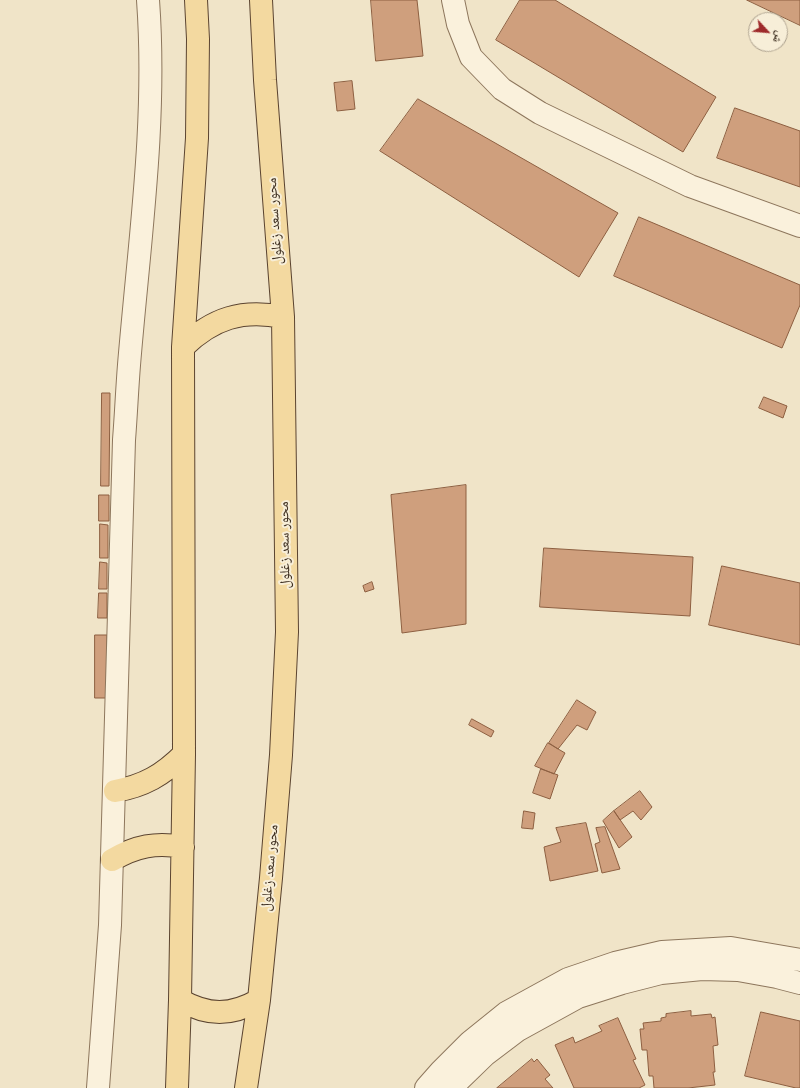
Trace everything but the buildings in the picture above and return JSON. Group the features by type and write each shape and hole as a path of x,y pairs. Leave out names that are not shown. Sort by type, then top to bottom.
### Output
{"main road":[{"path":"177,1088 184,754 183,347 197,138 198,39 196,0"},
{"name":"محور سعد زغلول","path":"246,1088 259,1000 270,885 281,755 287,632 283,317 265,80 261,0"},
{"path":"183,347 204,329 229,318 256,314 270,314 283,317"},
{"path":"115,791 134,787 153,779 164,772 184,754"},
{"path":"112,860 134,849 146,846 171,845 183,847"},
{"path":"180,1000 190,1006 213,1012 237,1010 259,1000"}],"street":[{"path":"98,1088 110,924 124,440 150,121 151,62 148,0"},
{"path":"453,0 458,24 471,57 502,89 540,113 690,186 800,226"},
{"path":"426,1088 470,1042 506,1013 568,979 608,965 662,952 731,948 800,960"},
{"path":"451,1088 486,1054 518,1030 578,997 622,983 661,973 702,969 738,970 800,983"}]}
